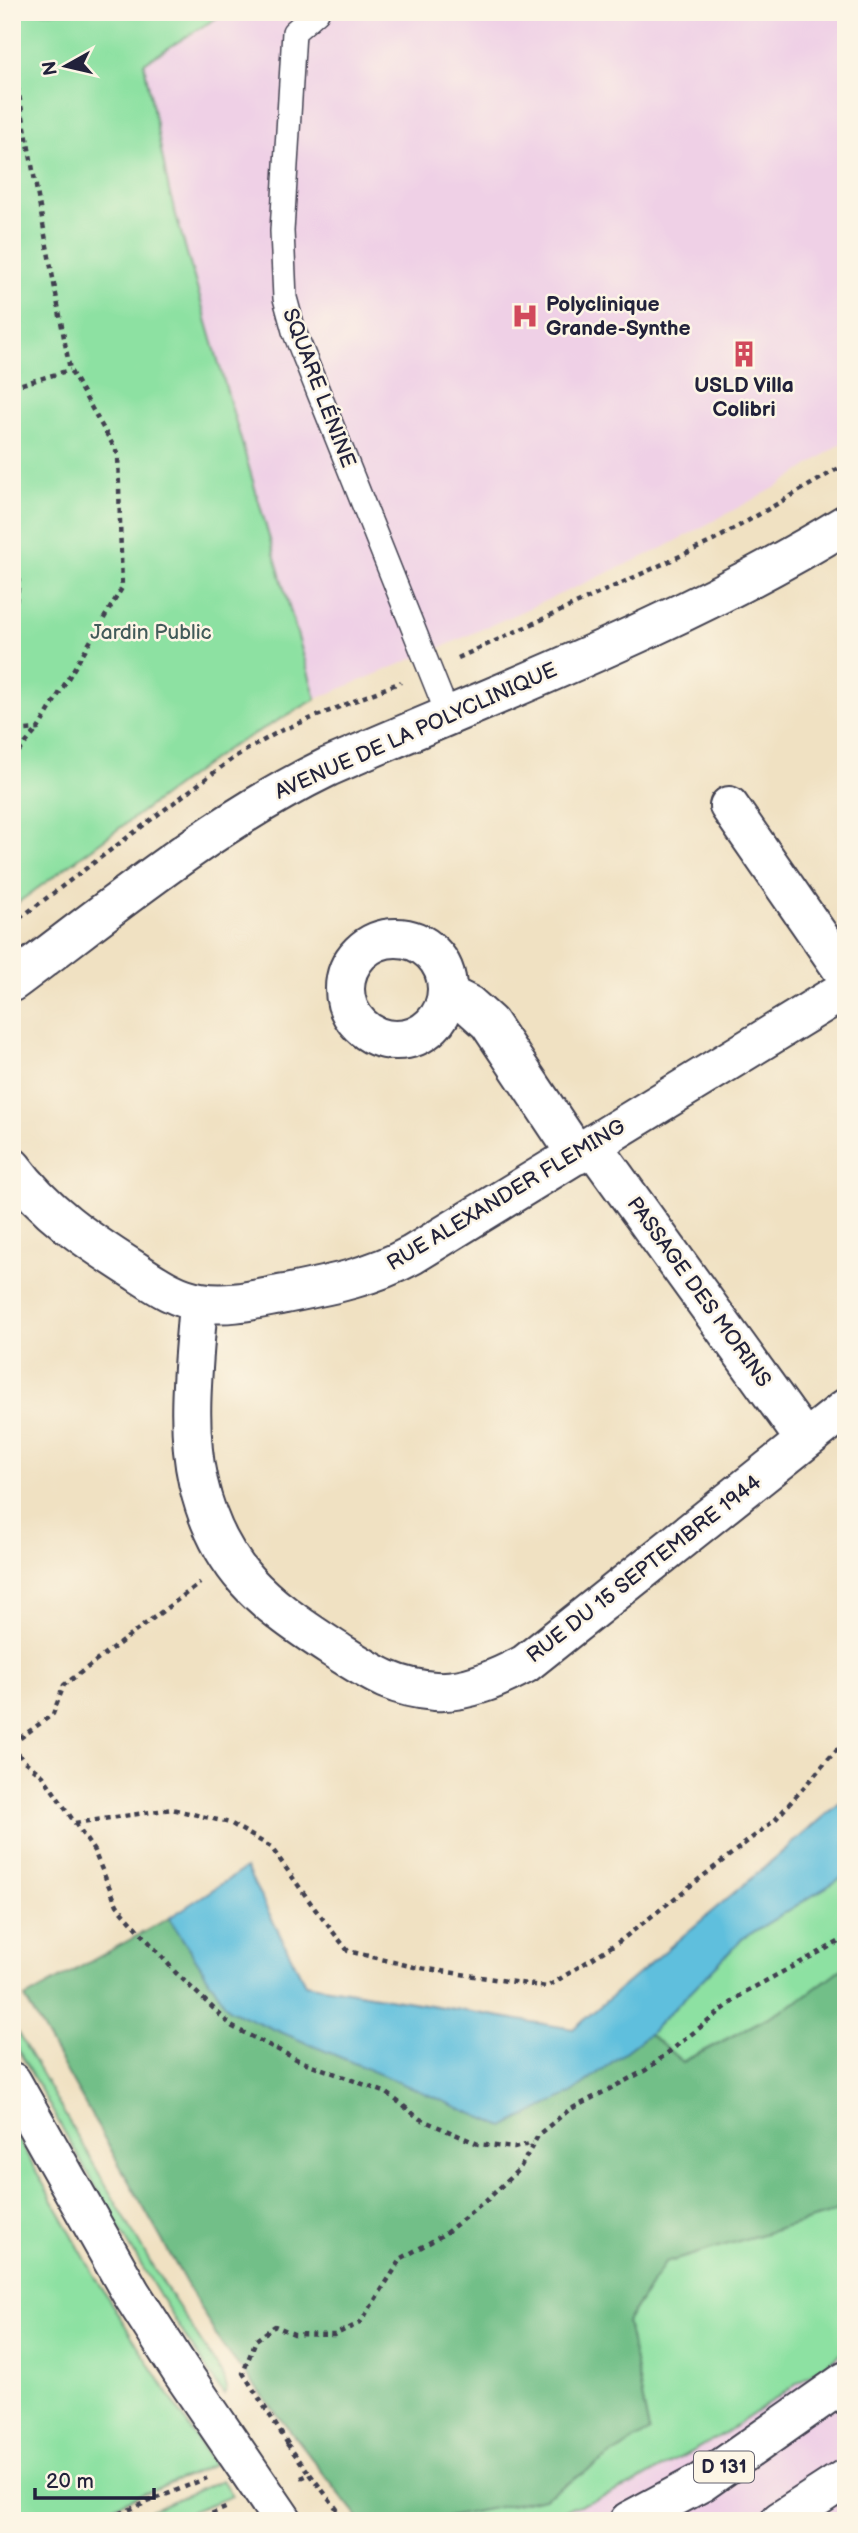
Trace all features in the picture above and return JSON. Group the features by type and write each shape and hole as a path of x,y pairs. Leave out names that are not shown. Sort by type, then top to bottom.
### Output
{"street":[{"name":"AVENUE DE LA POLYCLINIQUE","path":"12,982 212,833 263,800 328,767 672,617 783,561 846,524"},
{"path":"729,806 846,975"},
{"name":"RUE ALEXANDER FLEMING","path":"12,1167 39,1200 83,1238 156,1284 198,1302 239,1303 340,1283 377,1272 405,1259 846,989"},
{"name":"PASSAGE DES MORINS","path":"447,994 469,1005 489,1023 806,1440"},
{"name":"RUE DU 15 SEPTEMBRE 1944","path":"198,1302 192,1400 195,1466 206,1506 230,1560 254,1590 282,1615 379,1678 416,1689 456,1690 508,1673 542,1652 846,1408"},
{"path":"12,2082 131,2293 283,2521"},
{"name":"D 131","path":"629,2521 702,2482 846,2381"},
{"path":"780,2521 846,2478"}],"lane":[{"name":"SQUARE LÉNINE","path":"317,12 294,32 282,231 285,298 294,331 448,715"}],"path":[{"path":"12,57 69,370 118,454 122,588 38,729 12,759"},
{"path":"12,387 69,370"},
{"path":"12,558 19,582 12,628"},
{"path":"12,731 38,729"},
{"path":"230,1560 64,1685 52,1714 12,1745 24,1761 43,1776 94,1851 117,1905 176,1973 233,2027 298,2060 387,2093 420,2119 478,2144 514,2148 534,2142"},
{"path":"75,1823 172,1809 230,1823 271,1847 348,1951 415,1967 547,1987 620,1941 776,1819 846,1739"},
{"path":"310,2474 243,2373 256,2340 275,2326 294,2334 334,2335 360,2323 402,2258 443,2235 486,2201 520,2168 539,2134 569,2110 646,2070 745,1992 769,1982 846,1938"},
{"path":"281,2447 288,2444"},
{"path":"101,2521 208,2477"}],"shaded area":[{"name":"Polyclinique Grande-Synthe","path":"225,12 846,12 846,440 780,485 663,548 449,644 316,699 169,191 143,62"},
{"path":"846,2350 846,2521 429,2521 544,2497 727,2432"}],"green space":[{"name":"Jardin Public","path":"12,12 226,12 144,63 169,191 316,699 227,749 12,907"},
{"path":"846,1875 846,1965 797,2002 682,2062 649,2034 742,1939"},
{"path":"169,1918 230,2010 570,2094 649,2034 683,2062 797,2002 846,1965 846,2206 826,2215 665,2263 627,2322 649,2431 544,2498 429,2521 361,2521 219,2341 25,1998"},
{"path":"12,2023 153,2267 224,2378 227,2389 224,2395 195,2352 88,2174 12,2039"},
{"path":"12,2128 101,2287 213,2465 77,2521 12,2521"},
{"path":"846,2206 846,2350 727,2432 631,2485 533,2521 429,2521 544,2498 649,2431 627,2322 665,2263 826,2215"},
{"path":"222,2480 232,2496 165,2521 125,2521"}],"water":[{"path":"846,1798 846,1875 742,1939 649,2034 570,2094 504,2127 229,2010 169,1918 246,1868 305,1984 573,2029"}],"place":[{"name":"Polyclinique Grande-Synthe","path":"525,316"},
{"name":"USLD Villa Colibri","path":"744,354"}]}
